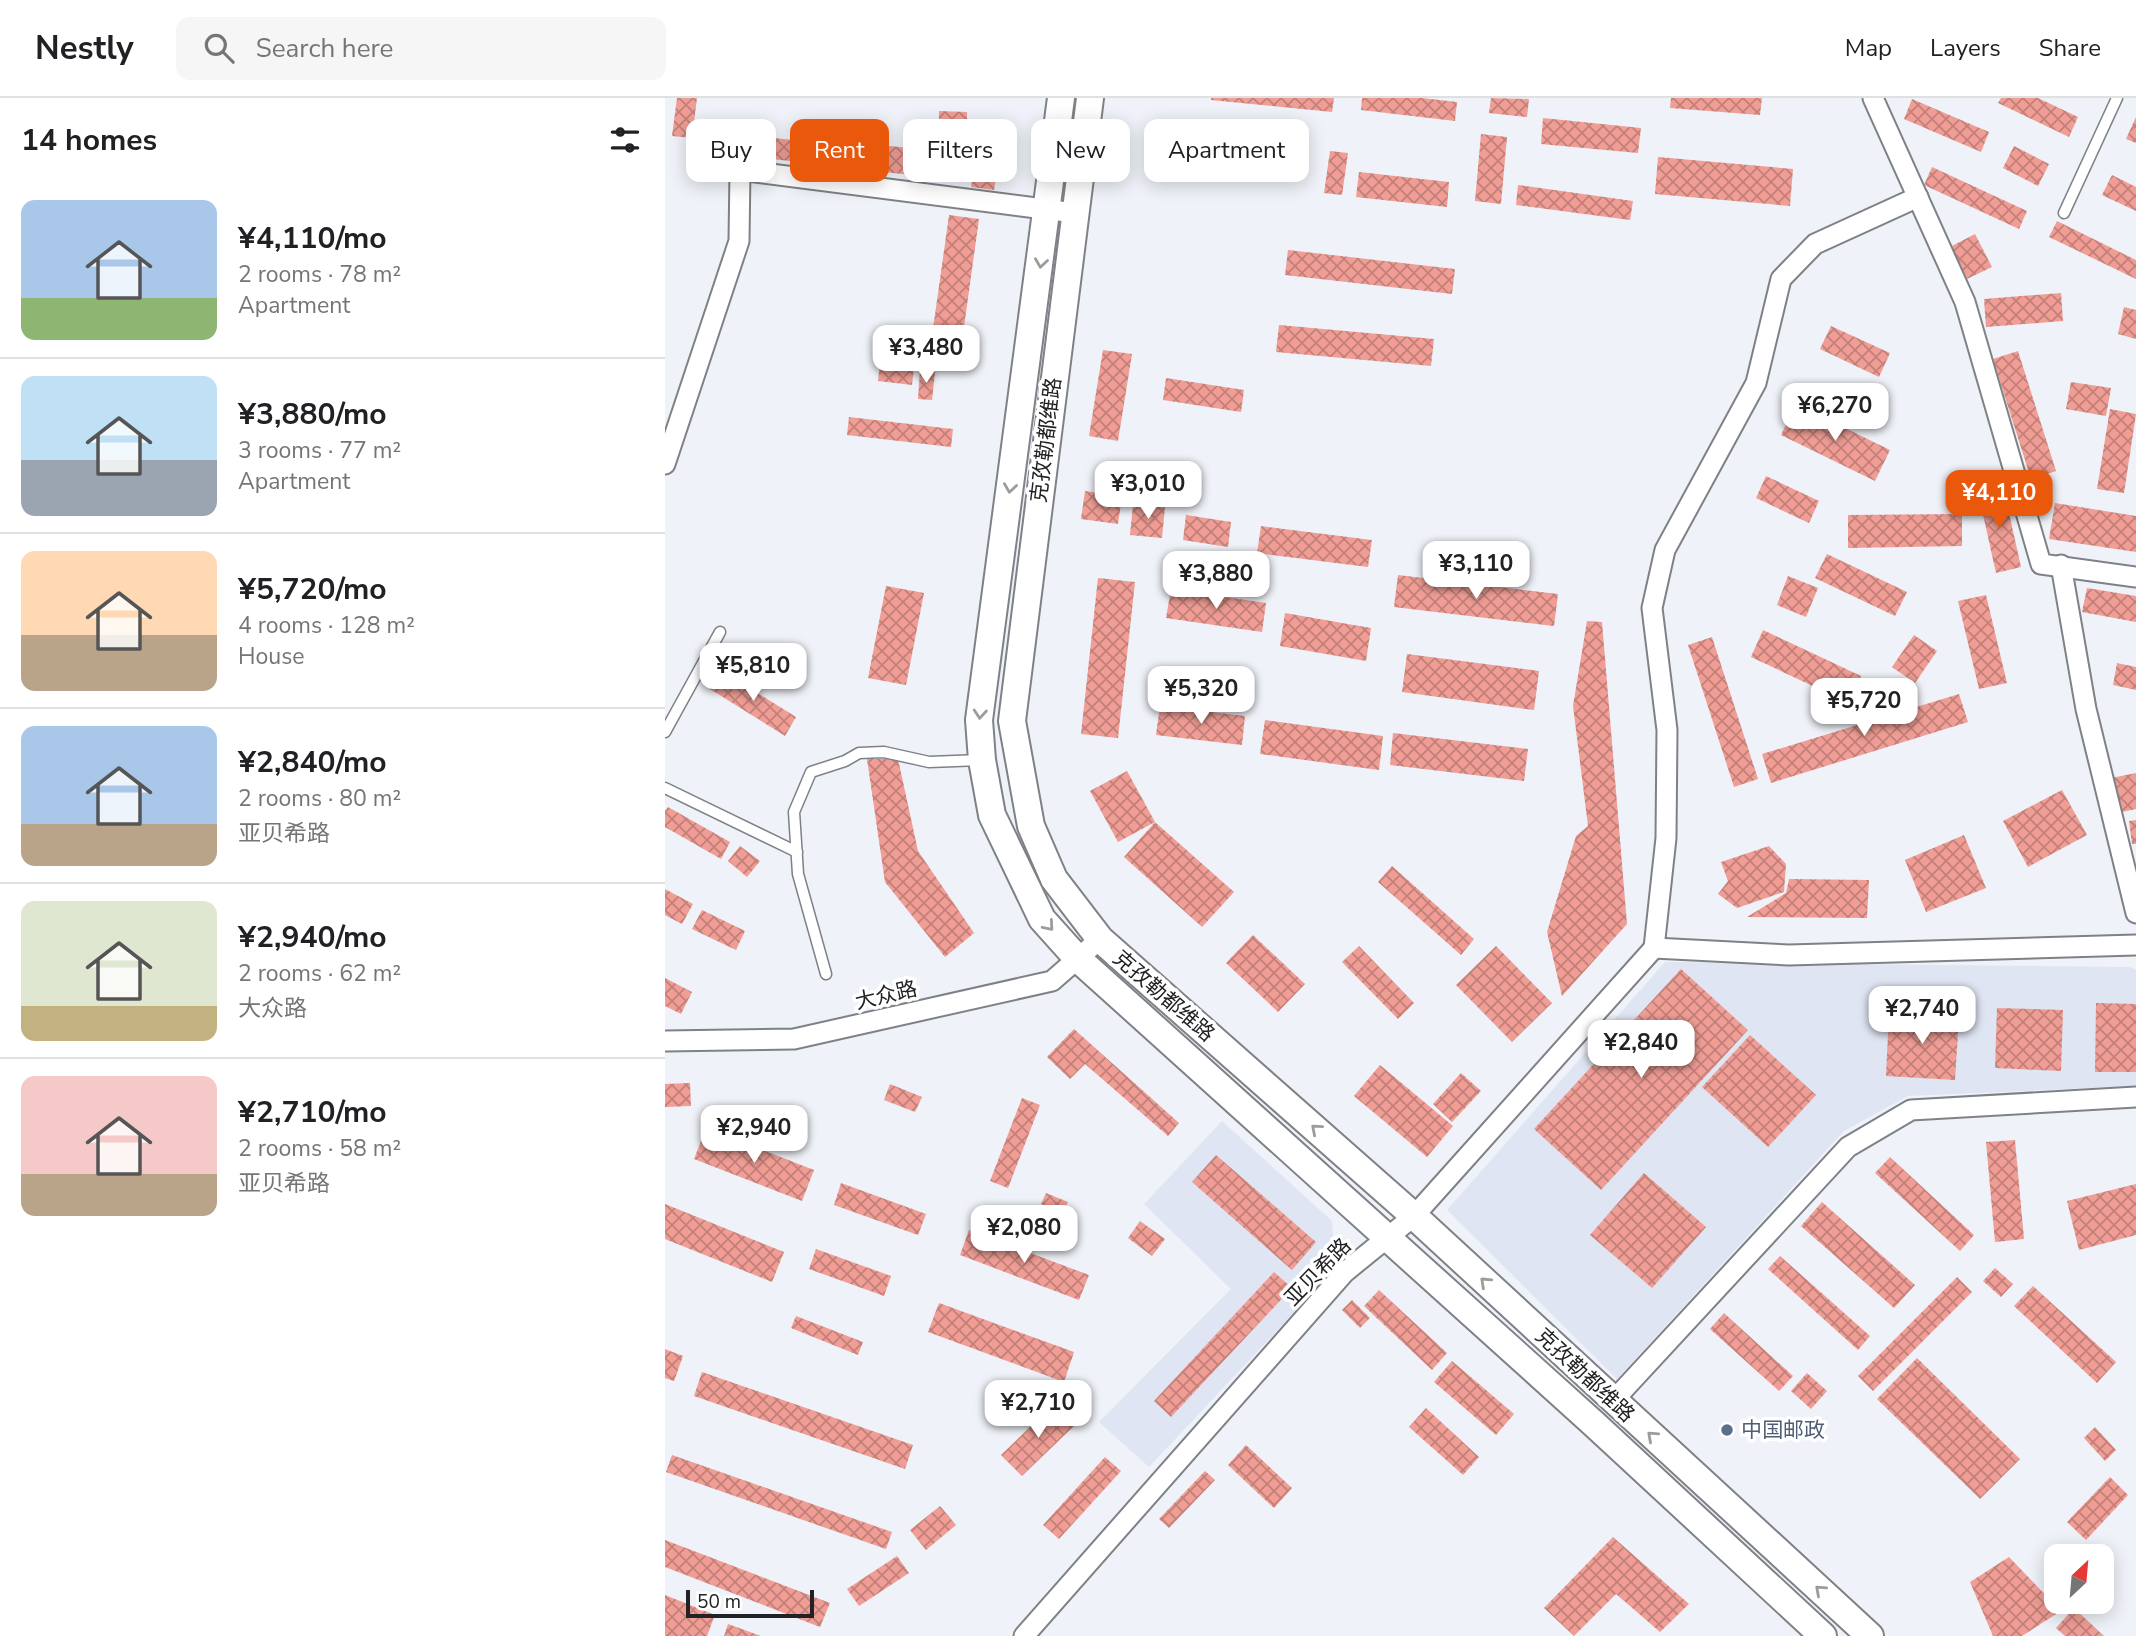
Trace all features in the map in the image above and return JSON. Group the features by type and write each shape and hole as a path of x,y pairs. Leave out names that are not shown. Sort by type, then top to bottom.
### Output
{"main road":[{"name":"克孜勒都维路","path":"1061,98 979,720 982,761 992,816 1019,874 1042,919 1077,958 1387,1236 1823,1636"},
{"name":"克孜勒都维路","path":"1090,98 1012,722 1031,826 1054,879 1100,939 1414,1216 1870,1636"}],"street":[{"path":"1873,98 1965,302 2041,564 2136,577"},
{"path":"665,464 739,241 740,170 1075,213"},
{"path":"1917,197 1815,244 1781,279 1756,383 1665,550 1652,608 1667,730 1666,838 1654,948 1789,955 2136,945"},
{"path":"2061,565 2086,709 2136,913"},
{"name":"大众路","path":"665,1041 793,1039 1052,981 1100,939"},
{"name":"亚贝希路","path":"1024,1636 1345,1272 1414,1216 1654,948"},
{"path":"1613,1401 1848,1147 1911,1110 2136,1097"}],"lane":[{"path":"2064,213 2117,98"},
{"path":"665,732 720,632"},
{"path":"826,974 798,874 794,812 811,772 845,761 859,753 884,752 929,762 982,761"},
{"path":"665,788 797,852"}],"shaded area":[{"path":"1665,962 2130,967 2136,970 2136,1086 1908,1096 1844,1131 1617,1379 1447,1210"},
{"path":"1222,1121 1332,1221 1335,1269 1149,1467 1099,1422 1231,1289 1144,1204"}],"building":[{"path":"677,98 697,98 694,119 686,119 686,137 672,136"},
{"path":"1211,98 1334,98 1332,112"},
{"path":"1362,98 1422,98 1457,102 1455,121 1361,110"},
{"path":"1491,98 1529,99 1527,117 1489,113"},
{"path":"1671,98 1762,98 1760,115 1670,108"},
{"path":"2001,98 2038,98 2078,117 2069,137 1998,103"},
{"path":"1912,99 1989,132 1981,152 1904,119"},
{"path":"939,111 967,112 967,119 939,119"},
{"path":"2136,117 2136,143 2126,139"},
{"path":"1543,118 1641,128 1638,153 1541,144"},
{"path":"1481,134 1507,137 1501,204 1475,201"},
{"path":"776,138 790,140 790,161 776,159"},
{"path":"889,146 903,147 903,174 889,173"},
{"path":"2014,146 2049,164 2038,186 2003,168"},
{"path":"1330,151 1348,153 1342,195 1324,193"},
{"path":"1658,157 1793,169 1790,206 1655,194"},
{"path":"1932,167 2027,211 2019,229 1924,185"},
{"path":"1359,172 1449,182 1447,207 1356,197"},
{"path":"2112,175 2136,187 2136,211 2102,195"},
{"path":"972,182 995,182 994,190 971,187"},
{"path":"1518,185 1633,201 1630,220 1516,205"},
{"path":"949,215 979,219 962,341 932,336"},
{"path":"2057,221 2136,260 2136,279 2049,237"},
{"path":"1975,234 1992,267 1967,279 1950,247"},
{"path":"1288,250 1455,269 1452,294 1285,275"},
{"path":"2061,293 2063,321 1986,327 1984,299"},
{"path":"2124,307 2136,310 2136,339 2118,334"},
{"path":"1279,325 1434,339 1431,366 1276,352"},
{"path":"1831,326 1890,353 1879,377 1820,349"},
{"path":"1103,350 1132,354 1118,441 1089,436"},
{"path":"2018,351 2056,471 2031,479 1993,359"},
{"path":"880,363 914,367 912,385 878,381"},
{"path":"920,370 935,372 932,400 918,399"},
{"path":"1166,378 1244,390 1241,412 1163,400"},
{"path":"2071,382 2111,388 2106,416 2066,409"},
{"path":"1796,404 1890,450 1875,481 1781,435"},
{"path":"2110,409 2136,414 2124,493 2097,489"},
{"path":"849,417 953,429 951,447 847,435"},
{"path":"1766,476 1819,501 1809,523 1756,498"},
{"path":"2003,486 2021,567 1996,573 1978,492"},
{"path":"1085,491 1122,496 1118,524 1081,519"},
{"path":"2055,503 2136,516 2136,552 2049,539"},
{"path":"1133,505 1165,507 1162,538 1130,535"},
{"path":"1962,514 1962,546 1848,548 1848,515"},
{"path":"1186,515 1231,522 1228,547 1183,540"},
{"path":"1261,526 1372,540 1368,567 1257,553"},
{"path":"1827,554 1907,592 1895,616 1815,578"},
{"path":"1398,575 1558,594 1554,626 1394,607"},
{"path":"1788,576 1818,588 1806,617 1777,605"},
{"path":"1098,578 1135,582 1118,738 1081,734"},
{"path":"886,586 924,593 906,685 868,678"},
{"path":"2087,588 2136,596 2136,622 2082,612"},
{"path":"1171,589 1266,603 1262,632 1166,618"},
{"path":"1986,595 2007,683 1979,689 1958,601"},
{"path":"1285,613 1371,628 1366,661 1280,646"},
{"path":"1587,621 1602,622 1627,924 1562,996 1547,932 1576,836 1588,826 1573,706"},
{"path":"1763,630 1861,676 1849,703 1751,657"},
{"path":"1914,635 1937,651 1915,683 1892,667"},
{"path":"1712,637 1758,779 1734,787 1688,645"},
{"path":"1407,654 1539,671 1534,710 1402,692"},
{"path":"2117,663 2136,667 2136,690 2113,685"},
{"path":"722,671 796,717 785,736 710,689"},
{"path":"1959,694 1968,722 1771,783 1762,754"},
{"path":"1160,706 1245,716 1242,745 1156,735"},
{"path":"1265,720 1383,736 1379,770 1260,754"},
{"path":"1393,733 1528,749 1524,781 1390,765"},
{"path":"867,759 898,759 918,851 974,933 945,957 885,882"},
{"path":"1127,771 1155,822 1118,842 1090,791"},
{"path":"2136,773 2136,809 2117,813 2111,778"},
{"path":"2062,790 2087,835 2028,867 2003,821"},
{"path":"668,807 730,842 721,859 665,827 665,811"},
{"path":"2136,820 2136,844 2132,844 2129,821"},
{"path":"1155,822 1234,892 1202,927 1124,857"},
{"path":"1964,835 1986,888 1926,912 1905,860"},
{"path":"740,846 760,861 747,877 728,861"},
{"path":"1769,846 1786,864 1784,892 1737,908 1718,894 1728,881 1721,862"},
{"path":"1392,866 1474,939 1461,955 1378,882"},
{"path":"1789,879 1869,880 1867,918 1747,917 1786,893"},
{"path":"665,889 693,904 682,924 665,915"},
{"path":"702,910 745,931 736,950 692,929"},
{"path":"1253,935 1305,984 1278,1012 1226,963"},
{"path":"1359,946 1414,1003 1398,1019 1342,962"},
{"path":"1496,946 1552,1003 1512,1042 1456,985"},
{"path":"1681,969 1748,1030 1601,1190 1534,1129"},
{"path":"665,978 692,992 681,1014 665,1006"},
{"path":"2096,1003 2136,1004 2136,1072 2095,1072"},
{"path":"1997,1008 2063,1010 2061,1071 1995,1068"},
{"path":"1889,1013 1959,1017 1955,1080 1886,1076"},
{"path":"1074,1029 1179,1123 1168,1136 1085,1064 1070,1079 1047,1057"},
{"path":"1750,1035 1816,1095 1768,1147 1702,1087"},
{"path":"1380,1065 1453,1126 1427,1157 1354,1096"},
{"path":"1461,1073 1481,1091 1452,1122 1433,1104"},
{"path":"690,1083 691,1106 665,1107 665,1084"},
{"path":"890,1084 922,1097 915,1112 884,1100"},
{"path":"1022,1098 1040,1105 1008,1188 990,1181"},
{"path":"706,1128 814,1170 802,1201 694,1159"},
{"path":"2015,1140 2024,1239 1995,1242 1986,1142"},
{"path":"1216,1155 1316,1242 1292,1270 1192,1182"},
{"path":"1890,1157 1974,1235 1960,1251 1875,1173"},
{"path":"1644,1173 1706,1227 1652,1288 1590,1235"},
{"path":"841,1183 926,1214 918,1235 834,1205"},
{"path":"2136,1184 2136,1235 2079,1250 2067,1201"},
{"path":"1046,1193 1068,1202 1063,1213 1041,1204"},
{"path":"1822,1202 1915,1285 1894,1308 1801,1226"},
{"path":"665,1204 784,1252 772,1282 665,1239"},
{"path":"1140,1221 1165,1239 1152,1256 1128,1238"},
{"path":"969,1230 1089,1275 1079,1300 960,1255"},
{"path":"816,1249 891,1276 884,1296 809,1269"},
{"path":"1780,1256 1870,1336 1858,1350 1768,1269"},
{"path":"1995,1268 2013,1284 2001,1297 1983,1281"},
{"path":"1274,1272 1292,1288 1171,1417 1154,1401"},
{"path":"1957,1277 1972,1292 1873,1391 1858,1376"},
{"path":"2033,1286 2116,1362 2097,1383 2014,1306"},
{"path":"1379,1290 1447,1353 1432,1370 1364,1306"},
{"path":"1352,1300 1370,1318 1360,1328 1342,1310"},
{"path":"939,1303 1074,1352 1064,1382 928,1332"},
{"path":"1724,1313 1793,1376 1779,1391 1710,1329"},
{"path":"796,1316 863,1342 858,1355 791,1328"},
{"path":"665,1349 683,1356 674,1381 665,1378"},
{"path":"1917,1358 2020,1459 1980,1499 1877,1399"},
{"path":"1452,1361 1514,1414 1496,1435 1434,1382"},
{"path":"702,1372 913,1445 905,1469 694,1396"},
{"path":"1807,1373 1827,1391 1811,1409 1791,1391"},
{"path":"1054,1404 1075,1425 1022,1476 1001,1455"},
{"path":"1426,1408 1479,1457 1463,1475 1409,1427"},
{"path":"2095,1427 2116,1450 2105,1461 2084,1438"},
{"path":"1246,1445 1292,1488 1274,1508 1228,1465"},
{"path":"672,1455 892,1532 886,1549 666,1472"},
{"path":"1105,1457 1121,1471 1059,1539 1043,1525"},
{"path":"1205,1471 1215,1480 1169,1528 1159,1519"},
{"path":"2110,1477 2128,1495 2086,1540 2067,1522"},
{"path":"940,1506 956,1525 926,1550 910,1530"},
{"path":"1613,1537 1689,1604 1660,1632 1616,1594 1574,1636 1544,1608"},
{"path":"665,1540 830,1603 820,1627 665,1567"},
{"path":"897,1556 909,1573 859,1606 847,1589"},
{"path":"2009,1557 2044,1593 2044,1614 2056,1614 2022,1636 1993,1636 1970,1582"},
{"path":"665,1595 715,1615 707,1636 665,1636"},
{"path":"2069,1614 2080,1614 2104,1636 2065,1636 2056,1628"},
{"path":"728,1624 761,1636 724,1636"}],"place":[{"name":"中国邮政","path":"1727,1430"}]}
